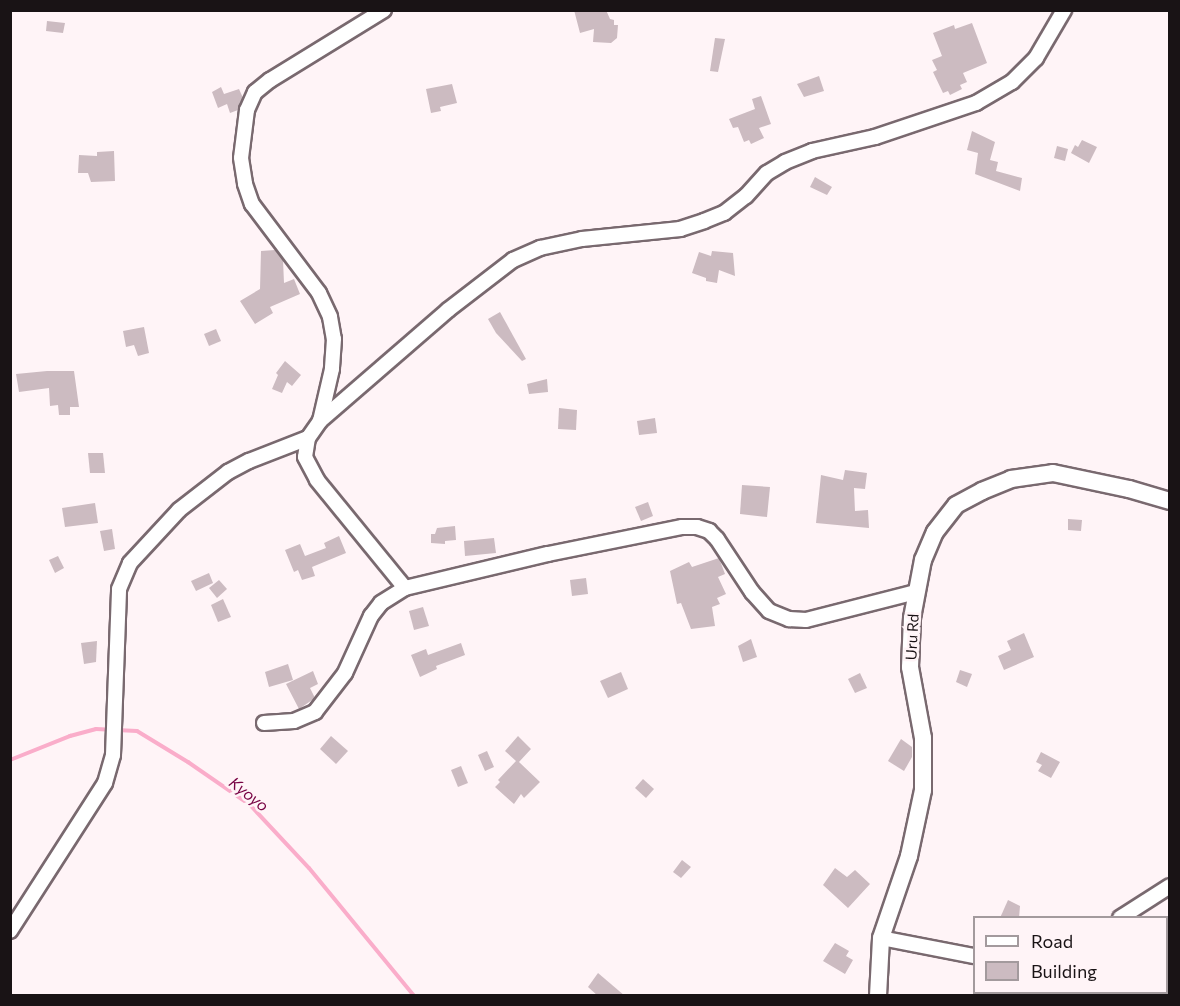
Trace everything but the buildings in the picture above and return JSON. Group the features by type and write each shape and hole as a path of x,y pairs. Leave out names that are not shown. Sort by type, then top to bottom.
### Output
{"street":[{"path":"320,421 332,369 334,339 330,317 319,293 252,204 245,184 242,158 244,134 248,111 255,92 270,80 384,10"},
{"path":"405,588 317,480 305,458 308,438 320,421 448,310 513,260 540,248 582,239 680,228 704,221 739,202 767,173 785,162 812,151 875,137 976,103 1012,82 1028,66 1064,10"},
{"path":"10,930 105,783 113,755 119,589 130,563 179,510 228,472 249,460 308,438"},
{"name":"Uru Rd","path":"878,996 881,938 909,856 923,790 923,738 910,667 916,592 923,560 935,532 957,505 1011,479 1053,473 1129,489 1170,501"},
{"path":"264,723 294,721 315,712 345,673 371,616 381,603 405,588 548,554 682,527 698,527 709,531 717,539 752,592 770,611 789,619 806,620 916,592"},
{"path":"1123,916 1170,886"},
{"path":"881,938 973,956"}],"waterway":[{"name":"Kyoyo","path":"10,760 70,736 96,729 137,731 188,762 250,805 309,868 414,996"}]}
